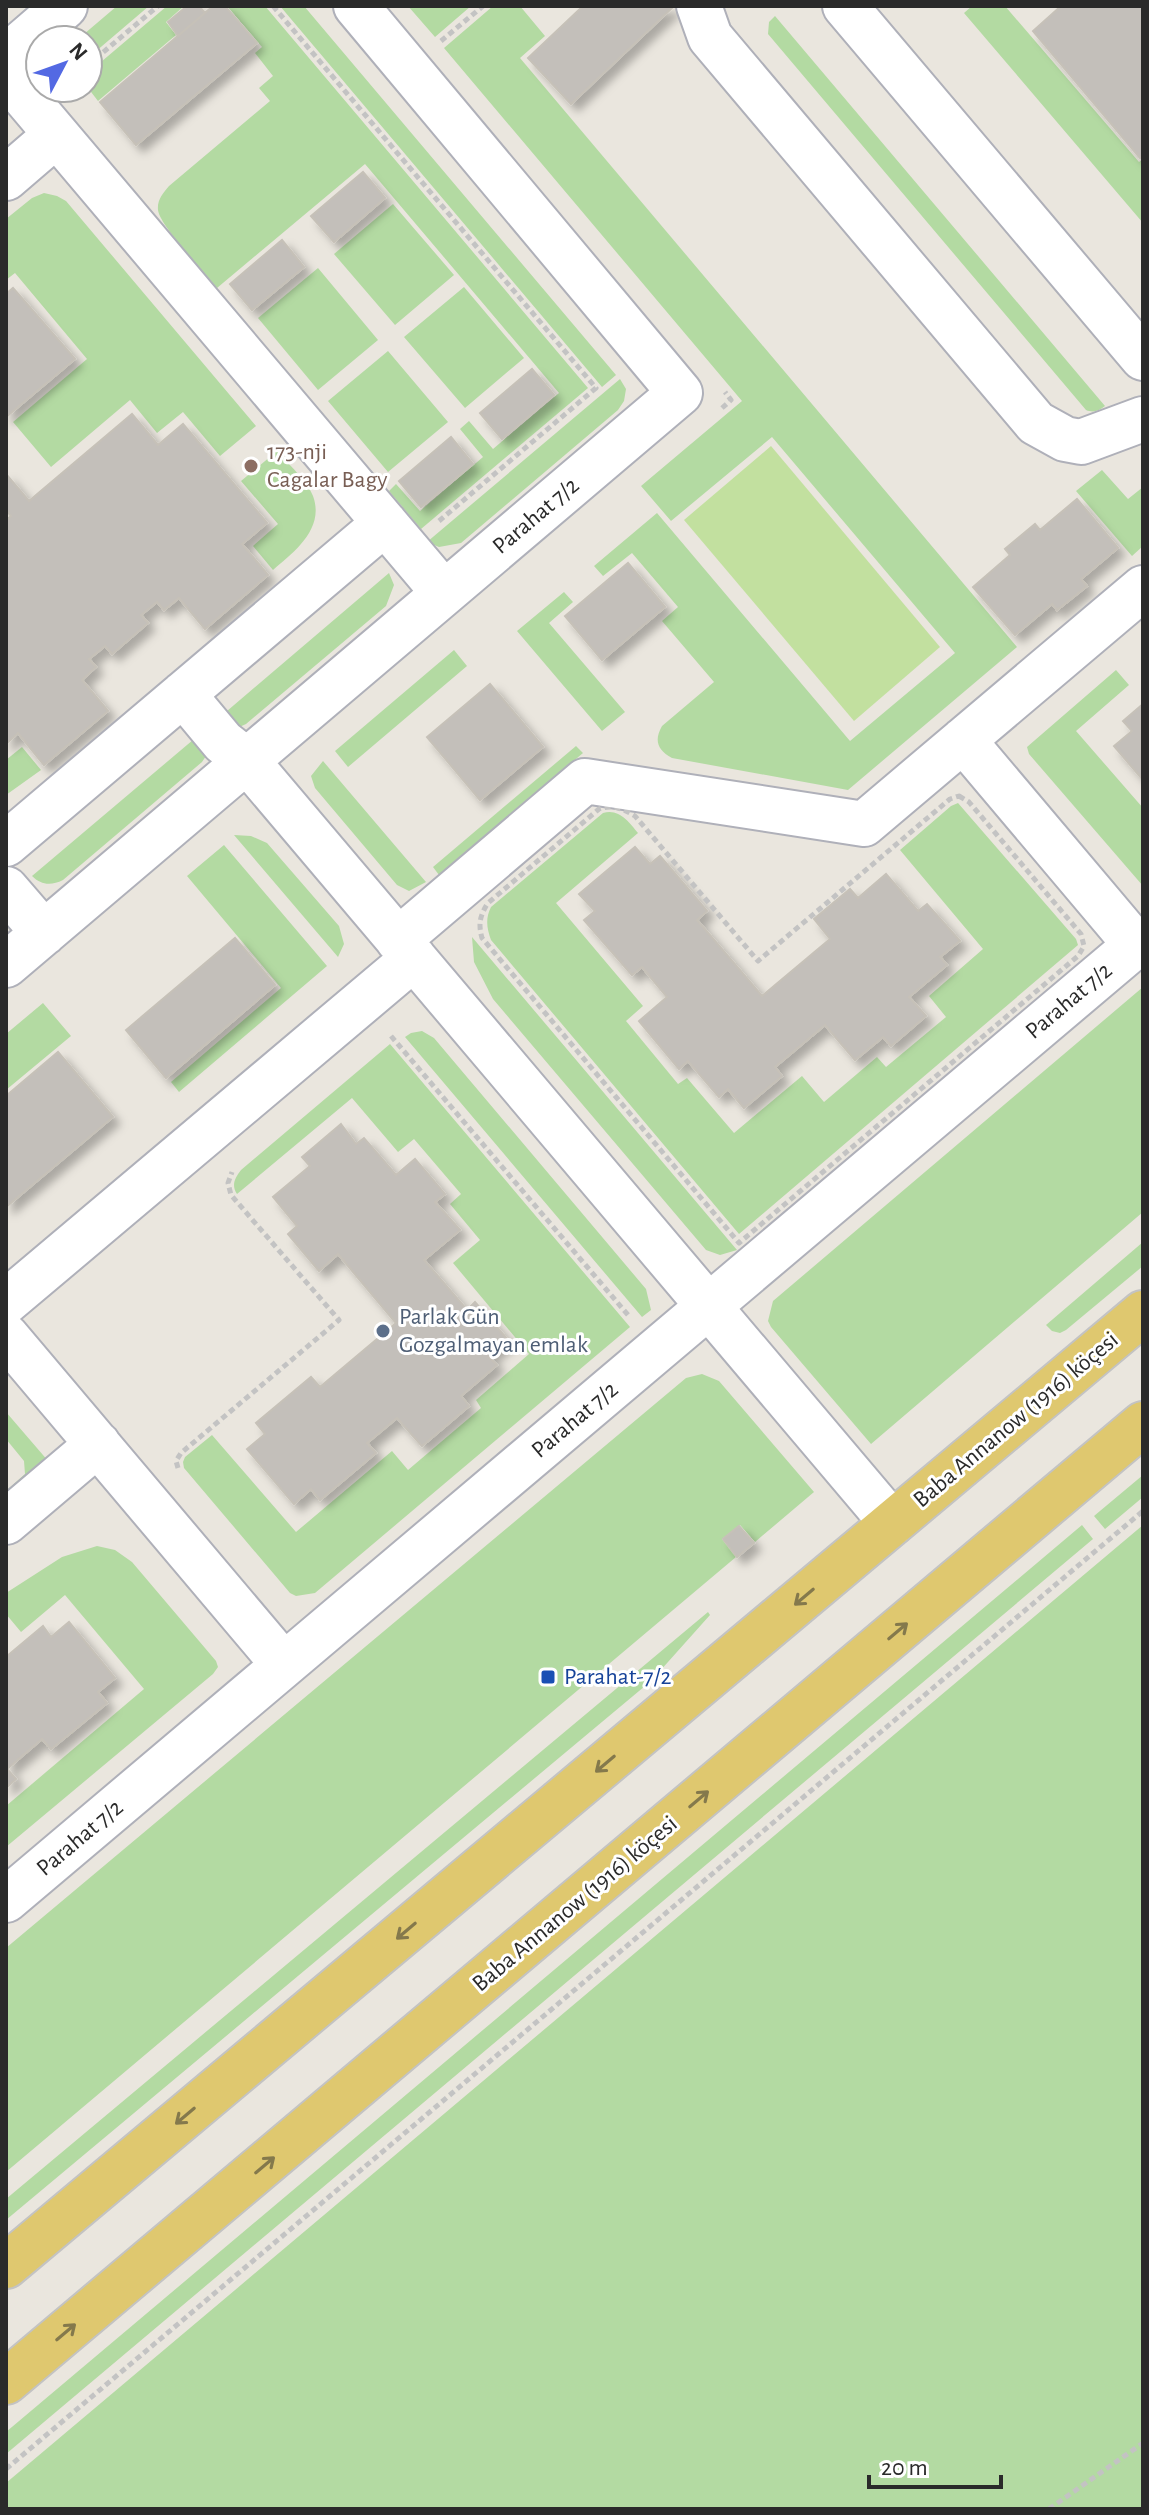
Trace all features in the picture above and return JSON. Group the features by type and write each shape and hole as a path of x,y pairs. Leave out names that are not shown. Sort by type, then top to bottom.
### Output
{"main road":[{"name":"Baba Annanow (1916) köçesi","path":"6,2266 1143,1313"},
{"name":"Baba Annanow (1916) köçesi","path":"6,2382 1143,1424"}],"street":[{"path":"6,57 65,6"},
{"name":"Parahat 7/2","path":"6,965 680,393 356,6"},
{"path":"699,6 710,37 1036,423 1065,439 1081,442 1143,419"},
{"path":"845,6 1143,358"},
{"path":"6,75 444,593"},
{"path":"6,178 56,135"},
{"path":"6,844 385,523"},
{"path":"6,1302 406,949 585,781 864,824 1143,588"},
{"path":"183,694 223,742 247,761 892,1523"},
{"path":"963,740 1139,942"},
{"path":"6,889 44,933"},
{"name":"Parahat 7/2","path":"6,1900 1139,942"},
{"path":"6,1336 284,1665"},
{"path":"6,1522 98,1444"}],"path":[{"path":"104,52 158,6"},
{"path":"433,48 483,6"},
{"path":"959,796 969,802 1081,934 1084,946 1078,956 739,1243 482,938 479,926 488,903 599,809 607,806 626,810 635,816 758,961 950,799 959,796"},
{"path":"379,1045 391,1035 628,1316"},
{"path":"179,1471 176,1461 181,1453 339,1320 231,1195 228,1190 229,1177 237,1166"},
{"path":"6,2469 1143,1511"},
{"path":"1049,2509 1143,2443"}],"green space":[{"path":"117,6 149,6 104,44 104,24 96,24"},
{"path":"167,6 184,6 166,22 176,35 104,96 104,59"},
{"path":"227,6 265,6 588,388 421,529 389,491 396,484 420,511 483,457 460,429 469,421 493,449 559,393 365,164 217,288 174,238 158,210 161,197 169,186 270,101 259,88 273,76 255,53 262,47"},
{"path":"280,6 304,6 616,375 602,387"},
{"path":"408,6 471,6 435,37"},
{"path":"493,6 520,6 545,36 520,58 1017,647 848,790 672,758 663,752 658,740 662,726 714,682 662,621 678,607 632,553 603,576 594,566 657,513 850,741 955,653 772,437 671,521 641,486 742,401 444,48"},
{"path":"972,6 1005,6 1139,162 1143,159 1143,223 964,13"},
{"path":"775,16 1105,406 1096,411 1086,410 768,34 769,22"},
{"path":"44,193 66,201 256,426 220,456 183,412 157,433 130,400 51,467 13,422 87,359 15,273 6,280 6,219 32,198"},
{"path":"393,204 454,275 395,325 334,254"},
{"path":"318,268 378,340 318,390 258,318"},
{"path":"464,287 524,358 465,408 404,337"},
{"path":"388,351 448,422 388,472 328,401"},
{"path":"620,379 626,389 624,401 618,410 461,543 439,547 427,542"},
{"path":"771,446 940,647 854,721 684,520"},
{"path":"277,451 306,484 316,508 315,519 305,539 273,570 253,546 278,524 241,481"},
{"path":"1102,470 1128,499 1143,487 1143,546 1132,556 1076,491"},
{"path":"389,573 394,585 386,606 246,724 235,729 220,717"},
{"path":"564,592 573,602 549,623 625,712 602,731 517,631"},
{"path":"454,650 467,666 348,767 335,751"},
{"path":"1116,670 1129,685 1076,731 1143,808 1143,886 1029,754 1027,747"},
{"path":"200,734 206,756 202,762 63,880 46,884 32,876"},
{"path":"576,746 583,753 439,875 433,867"},
{"path":"22,747 41,770 6,795 6,760"},
{"path":"323,761 426,882 409,891 397,885 315,788 311,776"},
{"path":"958,803 1078,945 739,1234 491,940 488,932 487,920 491,907 603,813 614,812 623,817 638,833 556,903 643,1006 626,1021 678,1084 687,1078 734,1133 802,1076 824,1102 877,1057 886,1067 946,1017 929,996 983,949 900,850"},
{"path":"234,835 251,836 267,843 339,926 344,944 338,957"},
{"path":"224,845 327,966 179,1092 171,1082 281,988 187,876"},
{"path":"472,937 737,1250 720,1255 706,1250 493,999 474,962"},
{"path":"1143,987 1143,1212 871,1444 771,1327 768,1321 773,1301"},
{"path":"43,1003 71,1036 6,1090 6,1034"},
{"path":"422,1031 434,1038 646,1289 651,1310 642,1317 405,1037"},
{"path":"390,1044 630,1327 315,1593 296,1596 290,1593 184,1468 185,1457 212,1435 296,1532 392,1451 408,1470 481,1408 476,1400 529,1354 453,1263 480,1240 450,1204 461,1194 414,1139 398,1152 352,1098 237,1194 235,1191 234,1182 241,1170"},
{"path":"1143,1242 1143,1266 1066,1330 1060,1333 1052,1331 1046,1325"},
{"path":"702,1374 719,1381 814,1492 755,1542 740,1525 722,1539 736,1557 6,2172 6,1948 686,1378"},
{"path":"6,1412 49,1462 6,1512 6,1491 25,1474 24,1461 6,1439"},
{"path":"1143,1475 1143,1497 1105,1529 1094,1516"},
{"path":"1082,1525 1093,1539 6,2454 6,2432"},
{"path":"1143,1525 1143,2509 6,2509 6,2483"},
{"path":"97,1546 115,1550 132,1562 218,1667 6,1847 6,1806 144,1689 65,1595 21,1632 6,1614 6,1593 62,1557"},
{"path":"708,1612 710,1615 651,1681 6,2220 6,2199"}],"building":[{"path":"187,6 199,6 205,13 178,36 168,22"},
{"path":"213,6 225,6 257,43 136,145 102,104 104,99"},
{"path":"583,6 673,7 571,104 528,58"},
{"path":"1061,6 1143,6 1143,155 1140,158 1033,31"},
{"path":"363,172 385,198 334,242 311,216"},
{"path":"282,240 304,267 252,310 230,284"},
{"path":"13,288 75,359 6,417 6,294"},
{"path":"532,369 554,395 502,439 480,413"},
{"path":"132,414 158,445 183,424 267,523 242,544 268,575 205,629 179,598 164,610 157,602 141,615 148,623 112,654 105,646 89,659 96,667 82,680 108,711 44,765 18,733 6,744 6,520 11,516 6,510 6,474 29,501"},
{"path":"451,437 473,464 421,507 399,481"},
{"path":"1077,499 1118,548 1081,579 1087,586 1057,610 1052,604 1015,635 973,587 1010,555 1005,549 1035,524 1040,530"},
{"path":"628,563 665,607 602,660 565,616"},
{"path":"490,684 543,747 480,800 427,737"},
{"path":"1143,704 1143,780 1114,746 1132,731 1123,721"},
{"path":"635,847 650,864 660,856 707,911 697,920 762,996 830,939 814,919 850,889 858,898 886,874 918,911 927,904 960,941 940,957 947,965 909,997 926,1016 891,1046 883,1037 855,1060 825,1025 775,1067 782,1076 744,1108 728,1089 719,1097 688,1061 679,1069 639,1021 667,997 642,967 632,975 584,920 595,911 579,894"},
{"path":"235,938 275,985 166,1078 126,1030"},
{"path":"58,1052 113,1117 6,1207 6,1096"},
{"path":"341,1124 356,1144 364,1138 396,1175 415,1159 445,1194 435,1202 460,1230 424,1260 467,1310 475,1302 508,1340 489,1357 497,1365 461,1396 469,1406 422,1446 397,1418 367,1443 376,1453 320,1500 311,1489 294,1504 247,1449 265,1434 256,1423 311,1377 320,1387 396,1323 338,1254 319,1271 288,1234 297,1226 273,1197 310,1166 302,1157"},
{"path":"739,1526 754,1543 737,1557 723,1539"},
{"path":"69,1622 115,1678 98,1692 107,1703 51,1749 42,1739 7,1769 16,1779 6,1788 6,1657 43,1626 51,1637"}],"place":[{"name":"173-nji Cagalar Bagy","path":"251,466"},
{"name":"Parlak Gün Gozgalmayan emlak","path":"383,1331"},
{"name":"Parahat-7/2","path":"548,1677"}]}
